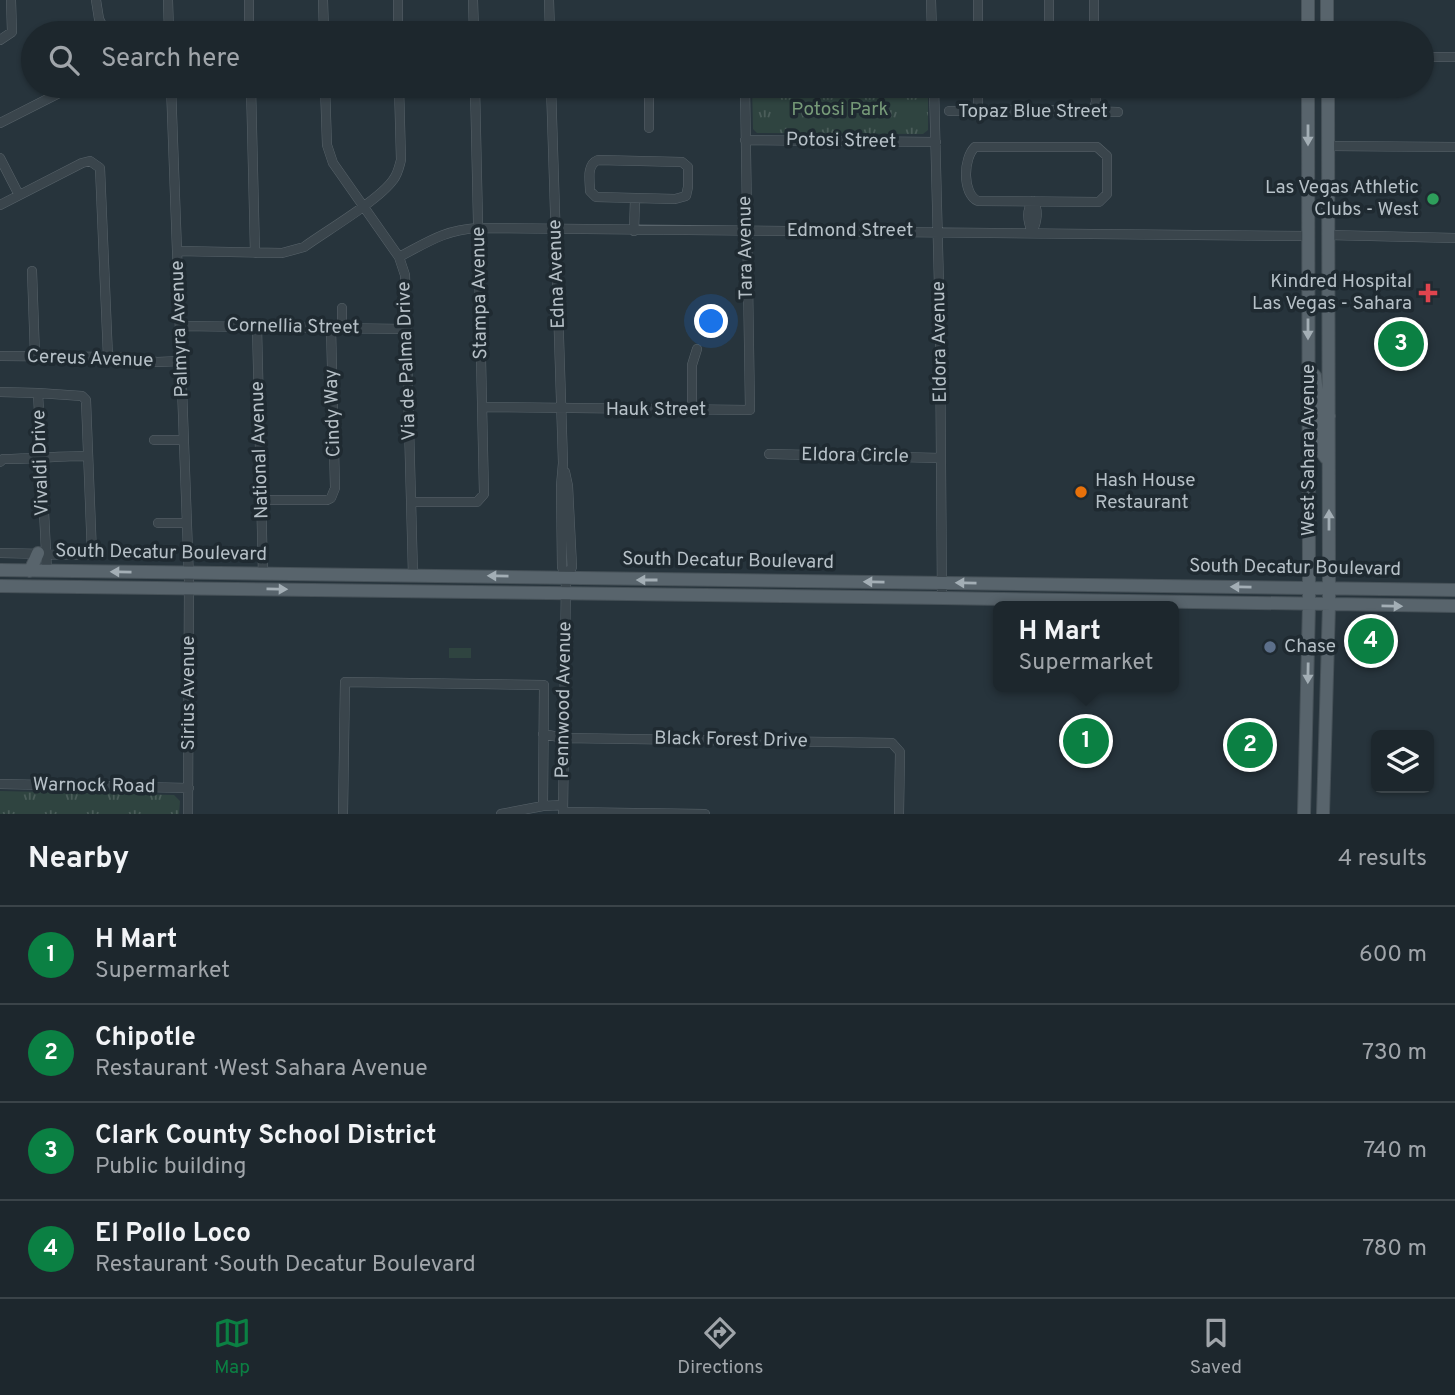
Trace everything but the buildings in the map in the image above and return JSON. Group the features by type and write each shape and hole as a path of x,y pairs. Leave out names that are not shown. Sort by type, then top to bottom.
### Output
{"main road":[{"path":"1308,0 1309,21"},
{"path":"1327,0 1327,21"},
{"name":"West Sahara Avenue","path":"1304,814 1309,604 1308,98"},
{"name":"West Sahara Avenue","path":"1323,814 1329,605 1328,98"},
{"path":"1308,185 1316,225 1328,235"},
{"path":"1308,236 1319,244 1320,261 1328,278"},
{"path":"1308,369 1315,376 1319,410 1329,416"},
{"path":"1309,418 1318,422 1322,455 1329,461"},
{"path":"30,570 43,552"},
{"name":"South Decatur Boulevard","path":"0,570 413,575 684,595 1130,601"},
{"path":"2,586 17,578 43,577 47,571"},
{"path":"366,590 370,584 404,584 411,581 413,575"},
{"path":"684,595 695,589 727,587 733,580"},
{"name":"South Decatur Boulevard","path":"2,586 366,590 733,580 1455,590"},
{"path":"743,596 748,590 757,587 798,588 814,581"},
{"path":"1033,584 1034,600"},
{"path":"1077,601 1102,593 1125,592 1128,586"},
{"path":"1130,601 1135,593 1183,586"},
{"name":"South Decatur Boulevard","path":"1179,602 1455,607"},
{"path":"1307,711 1313,734 1313,758 1324,775"},
{"path":"1305,768 1316,779 1316,798 1323,814"}],"street":[{"path":"0,40 12,32 11,0"},
{"path":"96,0 100,21"},
{"path":"168,0 169,21"},
{"path":"249,0 249,21"},
{"path":"323,0 324,21"},
{"path":"398,0 398,21"},
{"path":"472,0 473,21"},
{"path":"550,0 550,21"},
{"path":"931,0 932,21"},
{"path":"978,0 978,21"},
{"path":"1049,0 1049,21"},
{"path":"1094,0 1094,21"},
{"path":"1434,57 1455,57"},
{"path":"0,123 49,98"},
{"name":"Palmyra Avenue","path":"171,98 189,573"},
{"path":"251,98 255,253"},
{"name":"Via de Palma Drive","path":"325,98 327,145 333,163 399,257 405,275 413,575"},
{"path":"177,251 282,253 304,247 392,182 399,171 401,160 399,98"},
{"name":"Stampa Avenue","path":"411,502 477,502 484,494 475,98"},
{"name":"Edna Avenue","path":"551,98 563,463 568,486 572,567 566,586"},
{"path":"649,98 649,128"},
{"name":"Tara Avenue","path":"744,98 750,410"},
{"name":"Eldora Avenue","path":"934,98 942,597"},
{"path":"978,98 978,111"},
{"path":"1093,111 1094,98"},
{"name":"Topaz Blue Street","path":"948,111 1118,112"},
{"name":"Potosi Street","path":"745,140 936,142"},
{"path":"1328,146 1455,146"},
{"path":"1032,201 1099,202 1107,194 1107,156 1097,147 975,148 970,152 967,158 968,192 971,198 978,201 1032,201 1037,206 1036,223 1032,232"},
{"path":"0,158 19,195"},
{"path":"597,160 678,161 688,167 686,196 675,199 635,199 602,198 593,195 590,191 592,163 597,160"},
{"path":"0,205 82,163 90,161 100,168 108,357"},
{"path":"634,231 635,199"},
{"name":"Edmond Street","path":"399,257 444,233 478,228 1308,236"},
{"path":"1328,235 1455,238"},
{"path":"32,271 35,356"},
{"path":"342,308 342,328"},
{"name":"Cornellia Street","path":"180,326 406,329"},
{"name":"National Avenue","path":"257,327 263,574"},
{"name":"Cindy Way","path":"262,500 331,498 335,488 331,328"},
{"path":"692,409 692,365 697,349"},
{"name":"Cereus Avenue","path":"0,356 181,361"},
{"name":"Vivaldi Drive","path":"0,393 38,393 43,552 47,571"},
{"path":"0,552 92,555 86,400 82,396 38,393"},
{"name":"Hauk Street","path":"483,407 750,410"},
{"path":"154,440 184,440"},
{"name":"Eldora Circle","path":"769,454 941,458"},
{"path":"0,462 53,456 88,456"},
{"path":"158,523 187,523"},
{"name":"Sirius Avenue","path":"188,814 189,573"},
{"name":"Pennwood Avenue","path":"563,810 566,586"},
{"path":"343,814 345,682 544,685 543,806"},
{"name":"Black Forest Drive","path":"543,738 552,742 564,738 884,742 897,746 900,752 899,814"},
{"name":"Warnock Road","path":"0,784 188,788"},
{"path":"501,814 543,806 563,810 705,814"}],"green space":[{"name":"Potosi Park","path":"752,98 928,98 928,130 923,134 757,133 753,129"},
{"path":"449,648 471,648 471,658 449,658"},
{"path":"0,791 174,795 180,801 179,814 0,814"}],"place":[{"name":"Las Vegas Athletic Clubs - West","path":"1433,199"},
{"name":"Kindred Hospital Las Vegas - Sahara","path":"1428,293"},
{"name":"Clark County School District","path":"1401,344"},
{"name":"Hash House Restaurant","path":"1081,492"},
{"name":"El Pollo Loco","path":"1371,641"},
{"name":"Chase","path":"1270,647"},
{"name":"H Mart","path":"1086,741"},
{"name":"Chipotle","path":"1250,745"}]}
